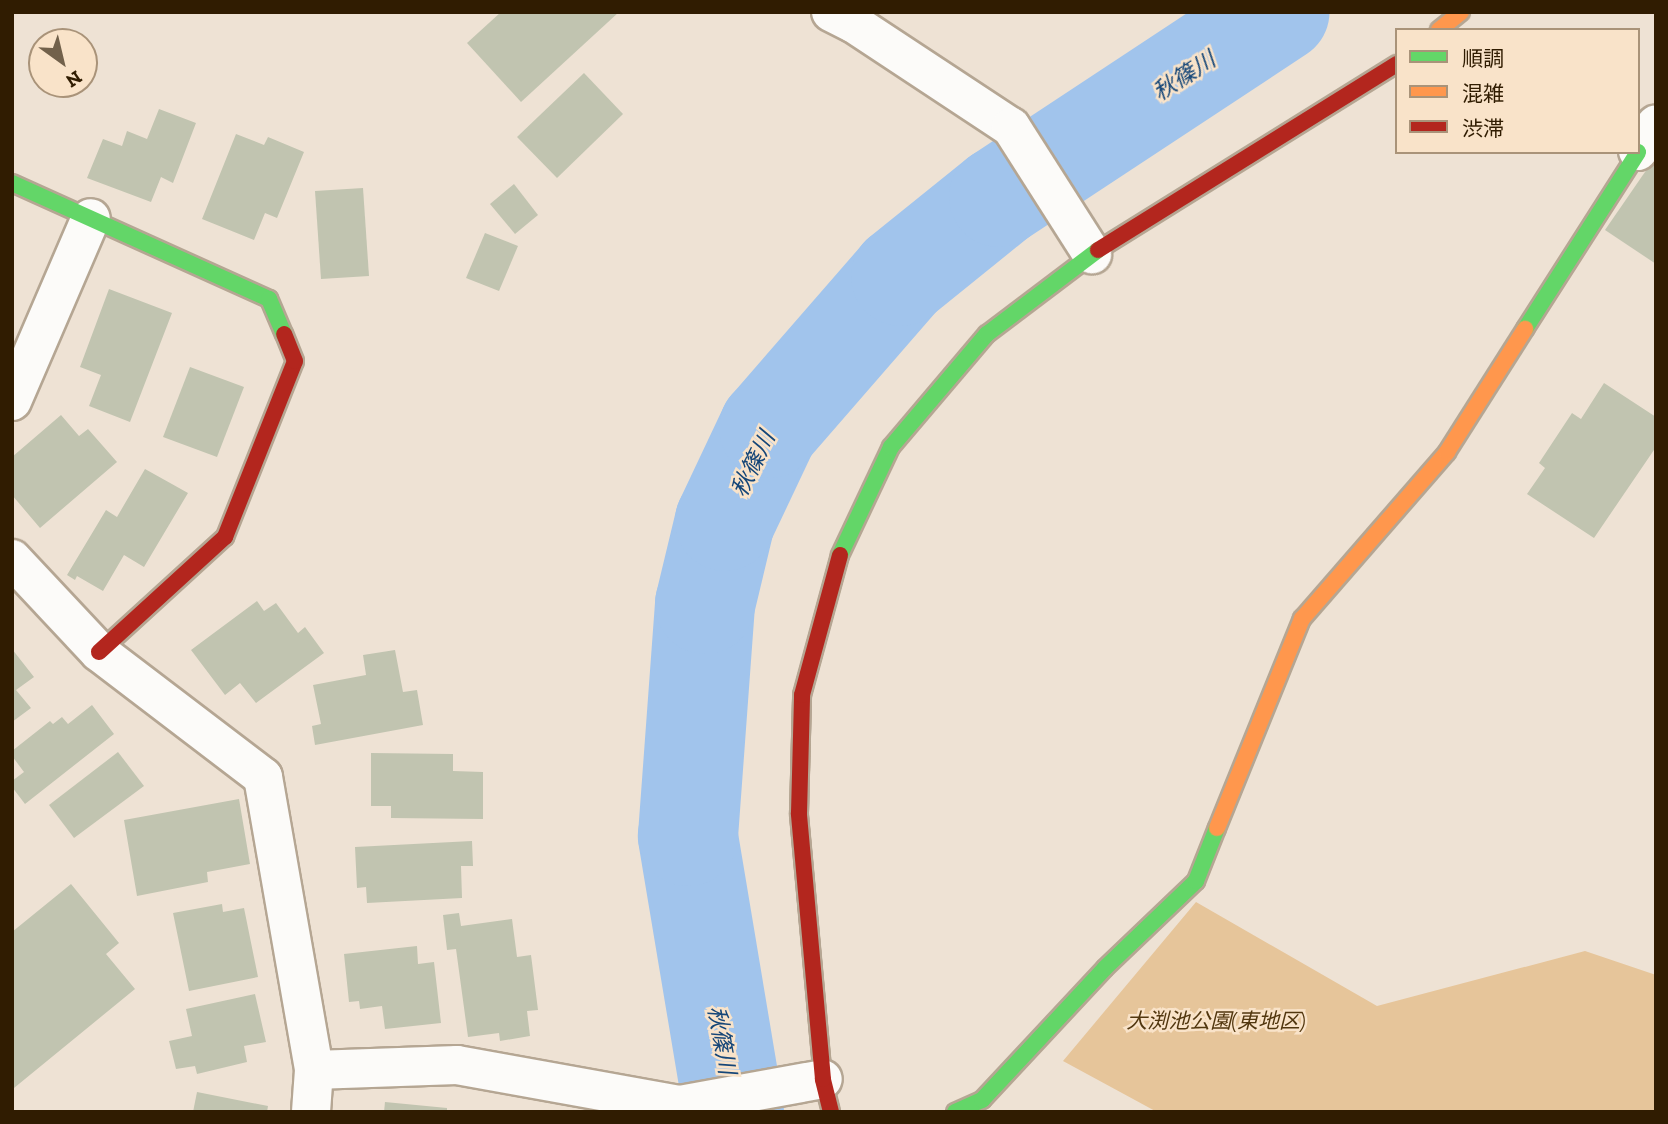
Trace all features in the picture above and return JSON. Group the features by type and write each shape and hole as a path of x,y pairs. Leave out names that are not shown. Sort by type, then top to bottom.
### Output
{"street":[{"path":"831,12 853,23 1011,128 1083,239"},
{"path":"1441,28 1461,12"},
{"path":"314,1070 457,1065 640,1105 680,1105 827,1095 799,813 802,695 835,564 891,447 987,334 1083,239 1395,65"},
{"path":"1640,149 1656,124"},
{"path":"955,1112 982,1100 1105,968 1196,881 1302,619 1447,452 1637,154"},
{"path":"12,183 270,299 295,361 225,537 99,652"},
{"path":"12,401 91,218"},
{"path":"12,559 99,652 263,777 314,1070 311,1112"}],"green space":[{"name":"大渕池公園(東地区)","path":"1196,902 1377,1006 1585,951 1656,975 1656,1112 1157,1112 1063,1061"}],"building":[{"path":"501,12 619,12 521,102 467,43"},
{"path":"584,73 623,114 557,178 517,137"},
{"path":"159,109 196,123 173,183 161,177 151,202 87,178 103,139 122,146 127,131 147,139"},
{"path":"236,134 264,145 268,137 304,152 277,218 265,213 254,240 202,219"},
{"path":"1656,156 1656,264 1605,230"},
{"path":"514,184 538,215 515,234 490,204"},
{"path":"363,188 369,276 321,279 315,191"},
{"path":"485,233 518,246 499,291 466,278"},
{"path":"109,289 172,313 130,422 89,406 101,375 80,367"},
{"path":"190,367 244,387 217,457 163,437"},
{"path":"1604,383 1656,417 1656,447 1594,538 1527,494 1545,468 1539,463 1572,413 1581,419"},
{"path":"61,415 79,436 88,429 117,462 40,528 12,495 12,457"},
{"path":"145,469 188,493 144,567 124,555 103,591 77,576 75,580 67,575 106,510 117,517"},
{"path":"257,601 264,611 276,603 298,633 305,627 324,653 256,703 240,683 225,695 191,650"},
{"path":"12,649 34,677 16,690 31,708 12,722"},
{"path":"395,650 403,692 417,690 423,725 315,745 312,726 321,724 313,685 366,675 363,655"},
{"path":"92,705 114,734 25,804 12,787 12,781 24,772 12,756 12,751 50,721 53,724 62,717 68,724"},
{"path":"118,752 144,786 74,838 49,805"},
{"path":"371,753 453,754 453,771 483,772 483,819 391,818 391,806 371,806"},
{"path":"239,799 250,864 207,872 208,882 137,896 124,820"},
{"path":"472,841 473,866 461,866 462,898 367,903 366,887 357,888 355,847"},
{"path":"71,884 119,943 106,954 135,989 14,1088 12,932"},
{"path":"222,904 223,912 244,908 258,977 189,991 173,913"},
{"path":"459,913 461,926 512,919 517,957 531,955 538,1010 527,1011 530,1036 500,1041 499,1033 468,1037 456,949 447,950 443,915"},
{"path":"417,946 418,964 434,962 441,1023 385,1029 382,1006 360,1009 359,1001 349,1002 344,954"},
{"path":"255,994 266,1042 244,1046 247,1062 197,1074 195,1066 176,1069 169,1041 192,1036 186,1009"},
{"path":"197,1092 268,1106 267,1112 193,1112"},
{"path":"385,1102 447,1108 447,1112 384,1112"}],"waterway":[{"name":"秋篠川","path":"734,1112 688,836 705,604 725,521 769,428 901,276 999,197 1280,12"}],"traffic: fast":[{"path":"1525,329 1637,154"},
{"path":"12,183 269,299 284,334"},
{"path":"840,555 891,447 987,334 1098,250"},
{"path":"955,1112 982,1100 1105,968 1196,881 1217,828"}],"traffic: slow":[{"path":"1441,28 1461,12"},
{"path":"1217,828 1302,619 1447,452 1525,329"}],"traffic: jam":[{"path":"1098,250 1395,65"},
{"path":"99,652 225,537 295,361 284,334"},
{"path":"831,1112 823,1079 799,813 802,695 840,555"}]}
